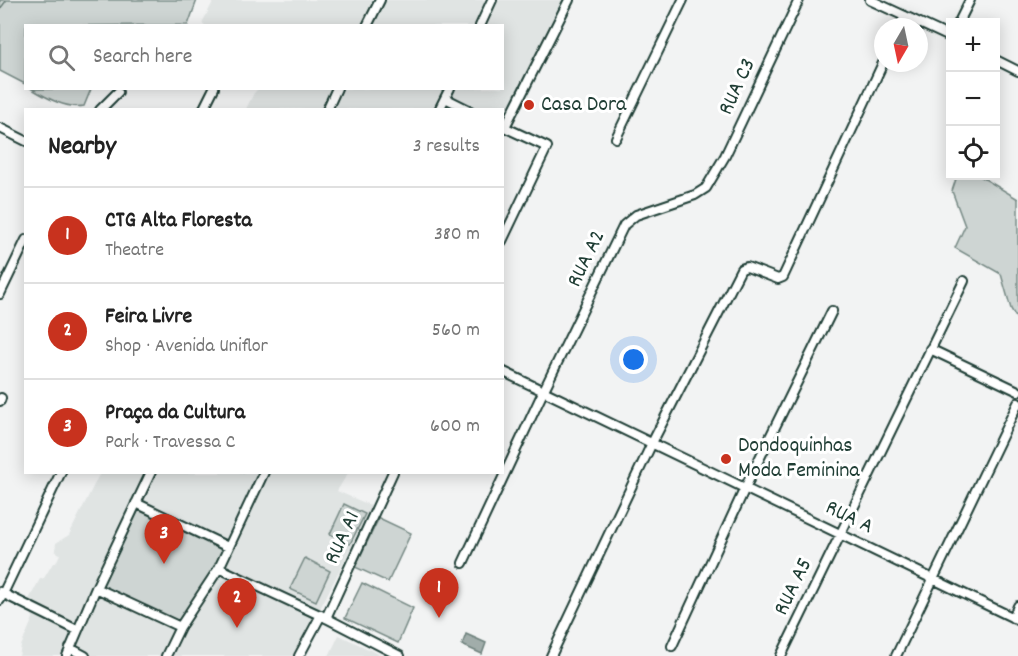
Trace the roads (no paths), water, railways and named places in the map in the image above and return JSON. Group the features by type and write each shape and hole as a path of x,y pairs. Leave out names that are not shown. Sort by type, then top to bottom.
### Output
{"street":[{"path":"368,24 380,0"},
{"path":"481,24 492,0"},
{"path":"504,236 547,147 504,127 569,0"},
{"path":"616,138 683,0"},
{"name":"RUA C3","path":"706,189 725,156 799,0"},
{"path":"870,0 946,35"},
{"path":"961,18 970,0"},
{"path":"1000,64 1018,70"},
{"path":"551,656 652,443 741,269 747,267 778,279 783,278 879,72"},
{"path":"204,108 213,90"},
{"path":"328,108 336,90"},
{"path":"440,108 449,90"},
{"path":"102,108 118,92"},
{"path":"445,98 465,108"},
{"path":"0,128 24,140"},
{"name":"RUA A2","path":"463,563 624,225 636,215 706,189"},
{"path":"0,294 24,244"},
{"name":"RUA A5","path":"781,656 964,281"},
{"path":"672,646 745,488 832,311"},
{"path":"930,349 1018,391"},
{"name":"RUA A","path":"504,372 1015,619"},
{"path":"896,656 1018,403"},
{"path":"60,474 1,595 77,630"},
{"path":"85,656 68,652 150,474"},
{"path":"165,656 180,627 219,568 263,474"},
{"name":"RUA A1","path":"299,656 323,616 392,474"},
{"path":"136,503 228,547"},
{"path":"219,568 323,616 400,656"},
{"path":"96,588 180,627"},
{"path":"1015,619 1018,606"}],"waterway":[{"path":"0,9 6,1"}],"place":[{"name":"Casa Dora","path":"529,105"},
{"name":"Dondoquinhas Moda Feminina","path":"726,459"},
{"name":"Praça da Cultura","path":"164,564"},
{"name":"CTG Alta Floresta","path":"439,618"},
{"name":"Feira Livre","path":"237,628"}]}
